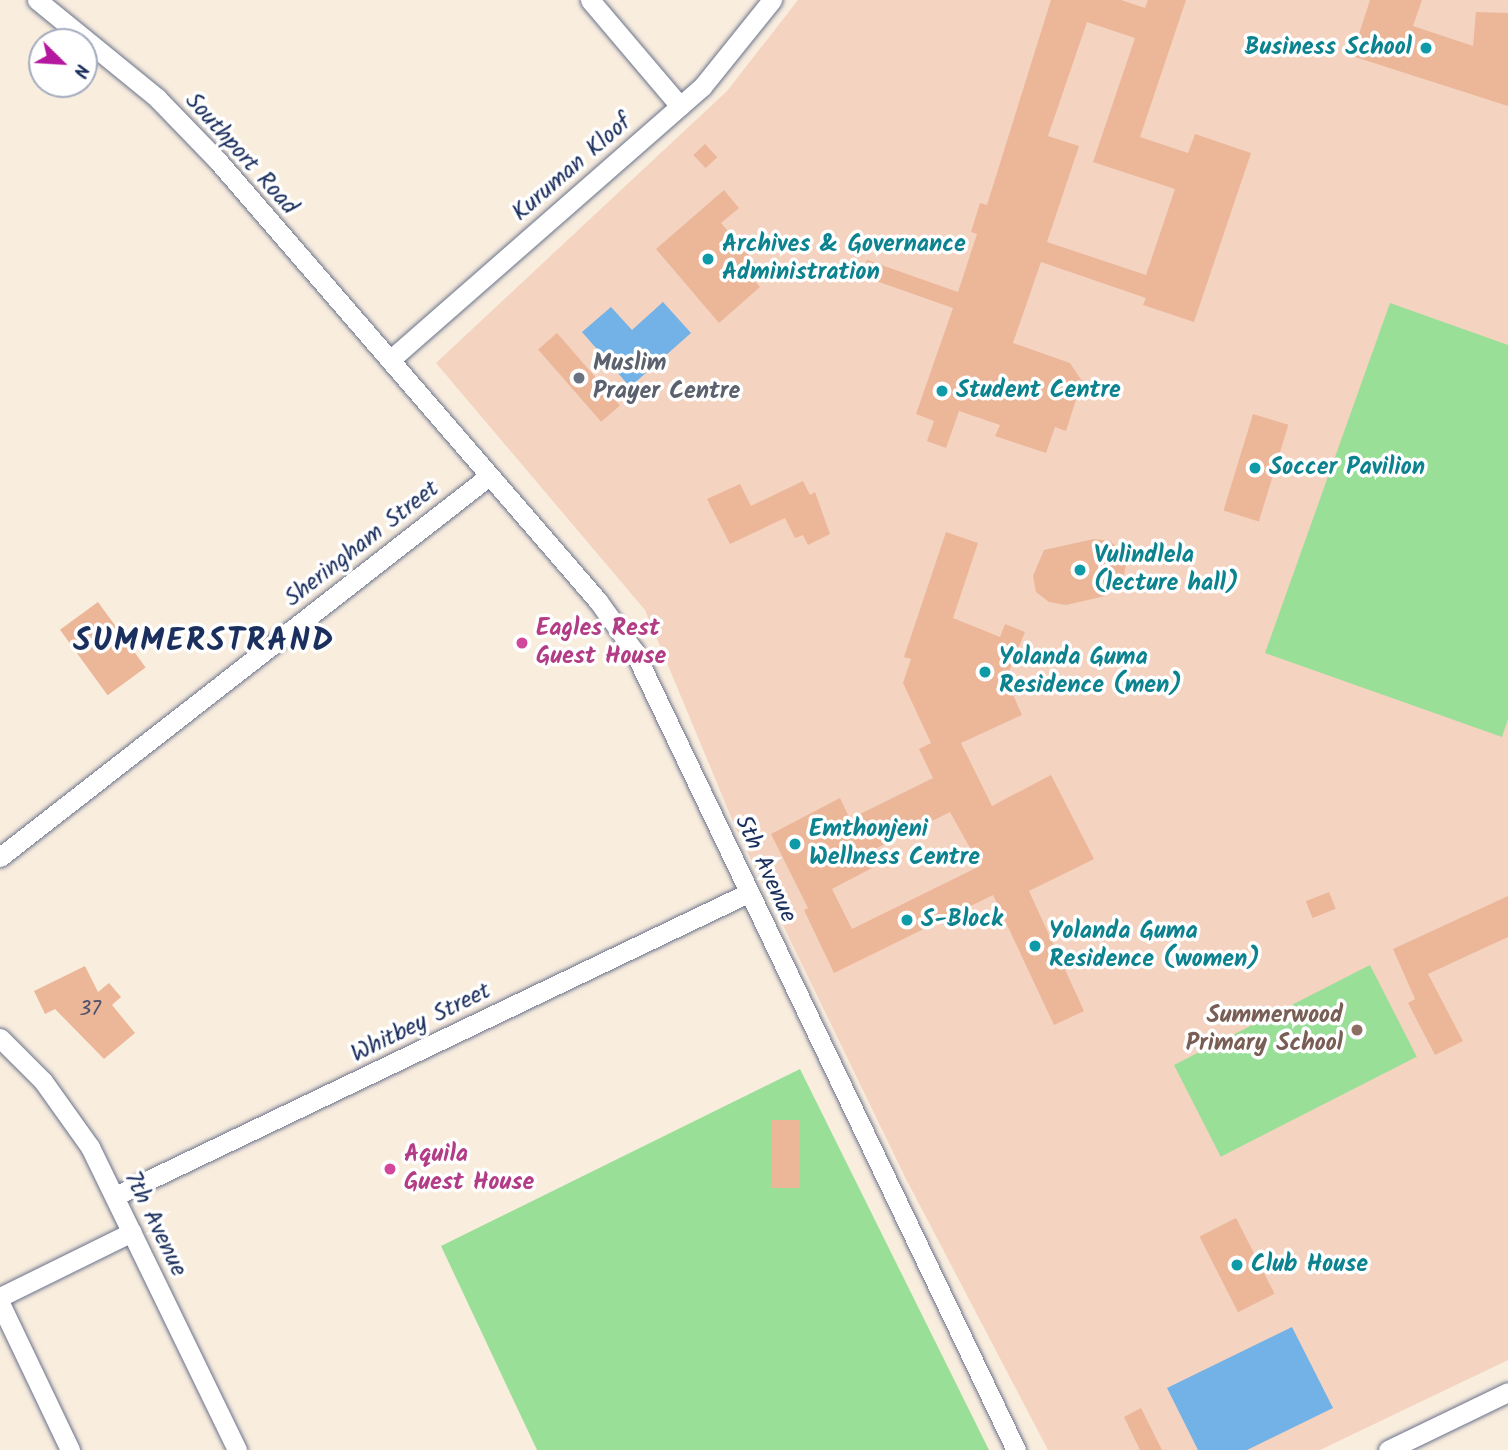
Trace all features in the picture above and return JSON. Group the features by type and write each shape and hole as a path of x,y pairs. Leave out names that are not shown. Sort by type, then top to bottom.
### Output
{"street":[{"name":"Southport Road","path":"37,0 165,106 390,360"},
{"path":"590,0 680,106"},
{"name":"Kuruman Kloof","path":"390,360 720,69 772,0"},
{"name":"5th Avenue","path":"390,360 598,601 634,651 1016,1450"},
{"name":"Sheringham Street","path":"0,857 489,476"},
{"name":"Whitbey Street","path":"115,1196 748,893"},
{"name":"7th Avenue","path":"0,1038 57,1099 115,1196 237,1450"},
{"path":"0,1297 132,1232"},
{"path":"0,1303 70,1450"},
{"path":"1388,1450 1508,1392"}],"shaded area":[{"path":"798,0 1508,0 1508,1360 1320,1450 1048,1450 905,1177 734,824 645,610 436,363 727,91"}],"green space":[{"path":"1390,303 1508,345 1508,719 1502,737 1265,653"},
{"path":"1370,965 1417,1057 1221,1157 1174,1065"},
{"path":"800,1069 989,1450 537,1450 441,1246"}],"water":[{"path":"663,302 691,333 630,387 582,332 611,307 632,330"},
{"path":"1292,1327 1333,1408 1247,1450 1198,1450 1167,1388"}],"building":[{"path":"1051,0 1121,0 1145,8 1148,0 1186,0 1140,137 1188,153 1195,134 1251,153 1194,322 1143,305 1146,298 1041,262 1013,343 1070,363 1082,381 1066,431 1055,427 1046,453 995,436 1000,425 959,411 946,448 927,441 934,421 916,414 953,308 862,276 867,260 958,292 977,234 971,232 980,203 987,205","holes":["1087,22 1135,38 1093,162 1175,189 1146,275 1047,242 1079,146 1048,136"]},
{"name":"Business School","path":"1370,0 1422,0 1413,26 1473,46 1476,12 1508,13 1508,106 1352,56"},
{"path":"705,144 717,157 706,168 693,155"},
{"name":"Archives & Governance Administration","path":"724,190 739,208 721,223 760,268 750,276 760,287 719,323 656,249"},
{"name":"Muslim Prayer Centre","path":"557,333 620,405 601,422 538,349"},
{"name":"Soccer Pavilion","path":"1253,414 1288,425 1259,521 1223,511"},
{"path":"803,481 810,495 815,492 830,534 808,545 803,535 795,538 785,518 730,544 707,499 740,484 751,506"},
{"path":"946,532 978,543 953,618 1000,637 1005,624 1025,632 1006,679 1022,715 961,743 992,806 1051,775 1094,859 1029,891 1084,1011 1054,1025 993,895 834,973 804,910 808,908 771,834 840,798 850,819 933,778 919,749 931,743 903,683 911,659 904,657","holes":["950,812 980,866 852,929 832,889 874,867 867,853"]},
{"name":"Vulindlela (lecture hall)","path":"1094,539 1110,541 1120,550 1126,564 1123,580 1105,596 1066,605 1049,602 1036,592 1033,576 1044,550"},
{"path":"98,602 146,668 108,695 60,630"},
{"path":"1329,892 1336,909 1313,918 1306,901"},
{"path":"1508,896 1508,937 1428,974 1463,1041 1435,1055 1408,1003 1415,999 1393,949"},
{"path":"85,966 98,992 109,983 121,997 112,1005 135,1033 104,1059 55,1009 45,1014 34,991"},
{"path":"771,1120 799,1120 799,1188 771,1188"},
{"name":"Club House","path":"1236,1218 1275,1294 1238,1312 1199,1237"},
{"path":"1141,1408 1162,1450 1140,1450 1124,1417"}],"place":[{"name":"Business School","path":"1426,48"},
{"name":"Archives & Governance Administration","path":"708,259"},
{"name":"Muslim Prayer Centre","path":"579,378"},
{"name":"Student Centre","path":"942,391"},
{"name":"Soccer Pavilion","path":"1255,468"},
{"name":"Vulindlela (lecture hall)","path":"1080,570"},
{"name":"Eagles Rest Guest House","path":"522,643"},
{"name":"Yolanda Guma Residence (men)","path":"985,672"},
{"name":"Emthonjeni Wellness Centre","path":"795,844"},
{"name":"S-Block","path":"907,920"},
{"name":"Yolanda Guma Residence (women)","path":"1035,946"},
{"name":"Summerwood Primary School","path":"1357,1030"},
{"name":"Aquila Guest House","path":"390,1169"},
{"name":"Club House","path":"1237,1265"}],"district":[{"name":"SUMMERSTRAND","path":"204,642"}]}
